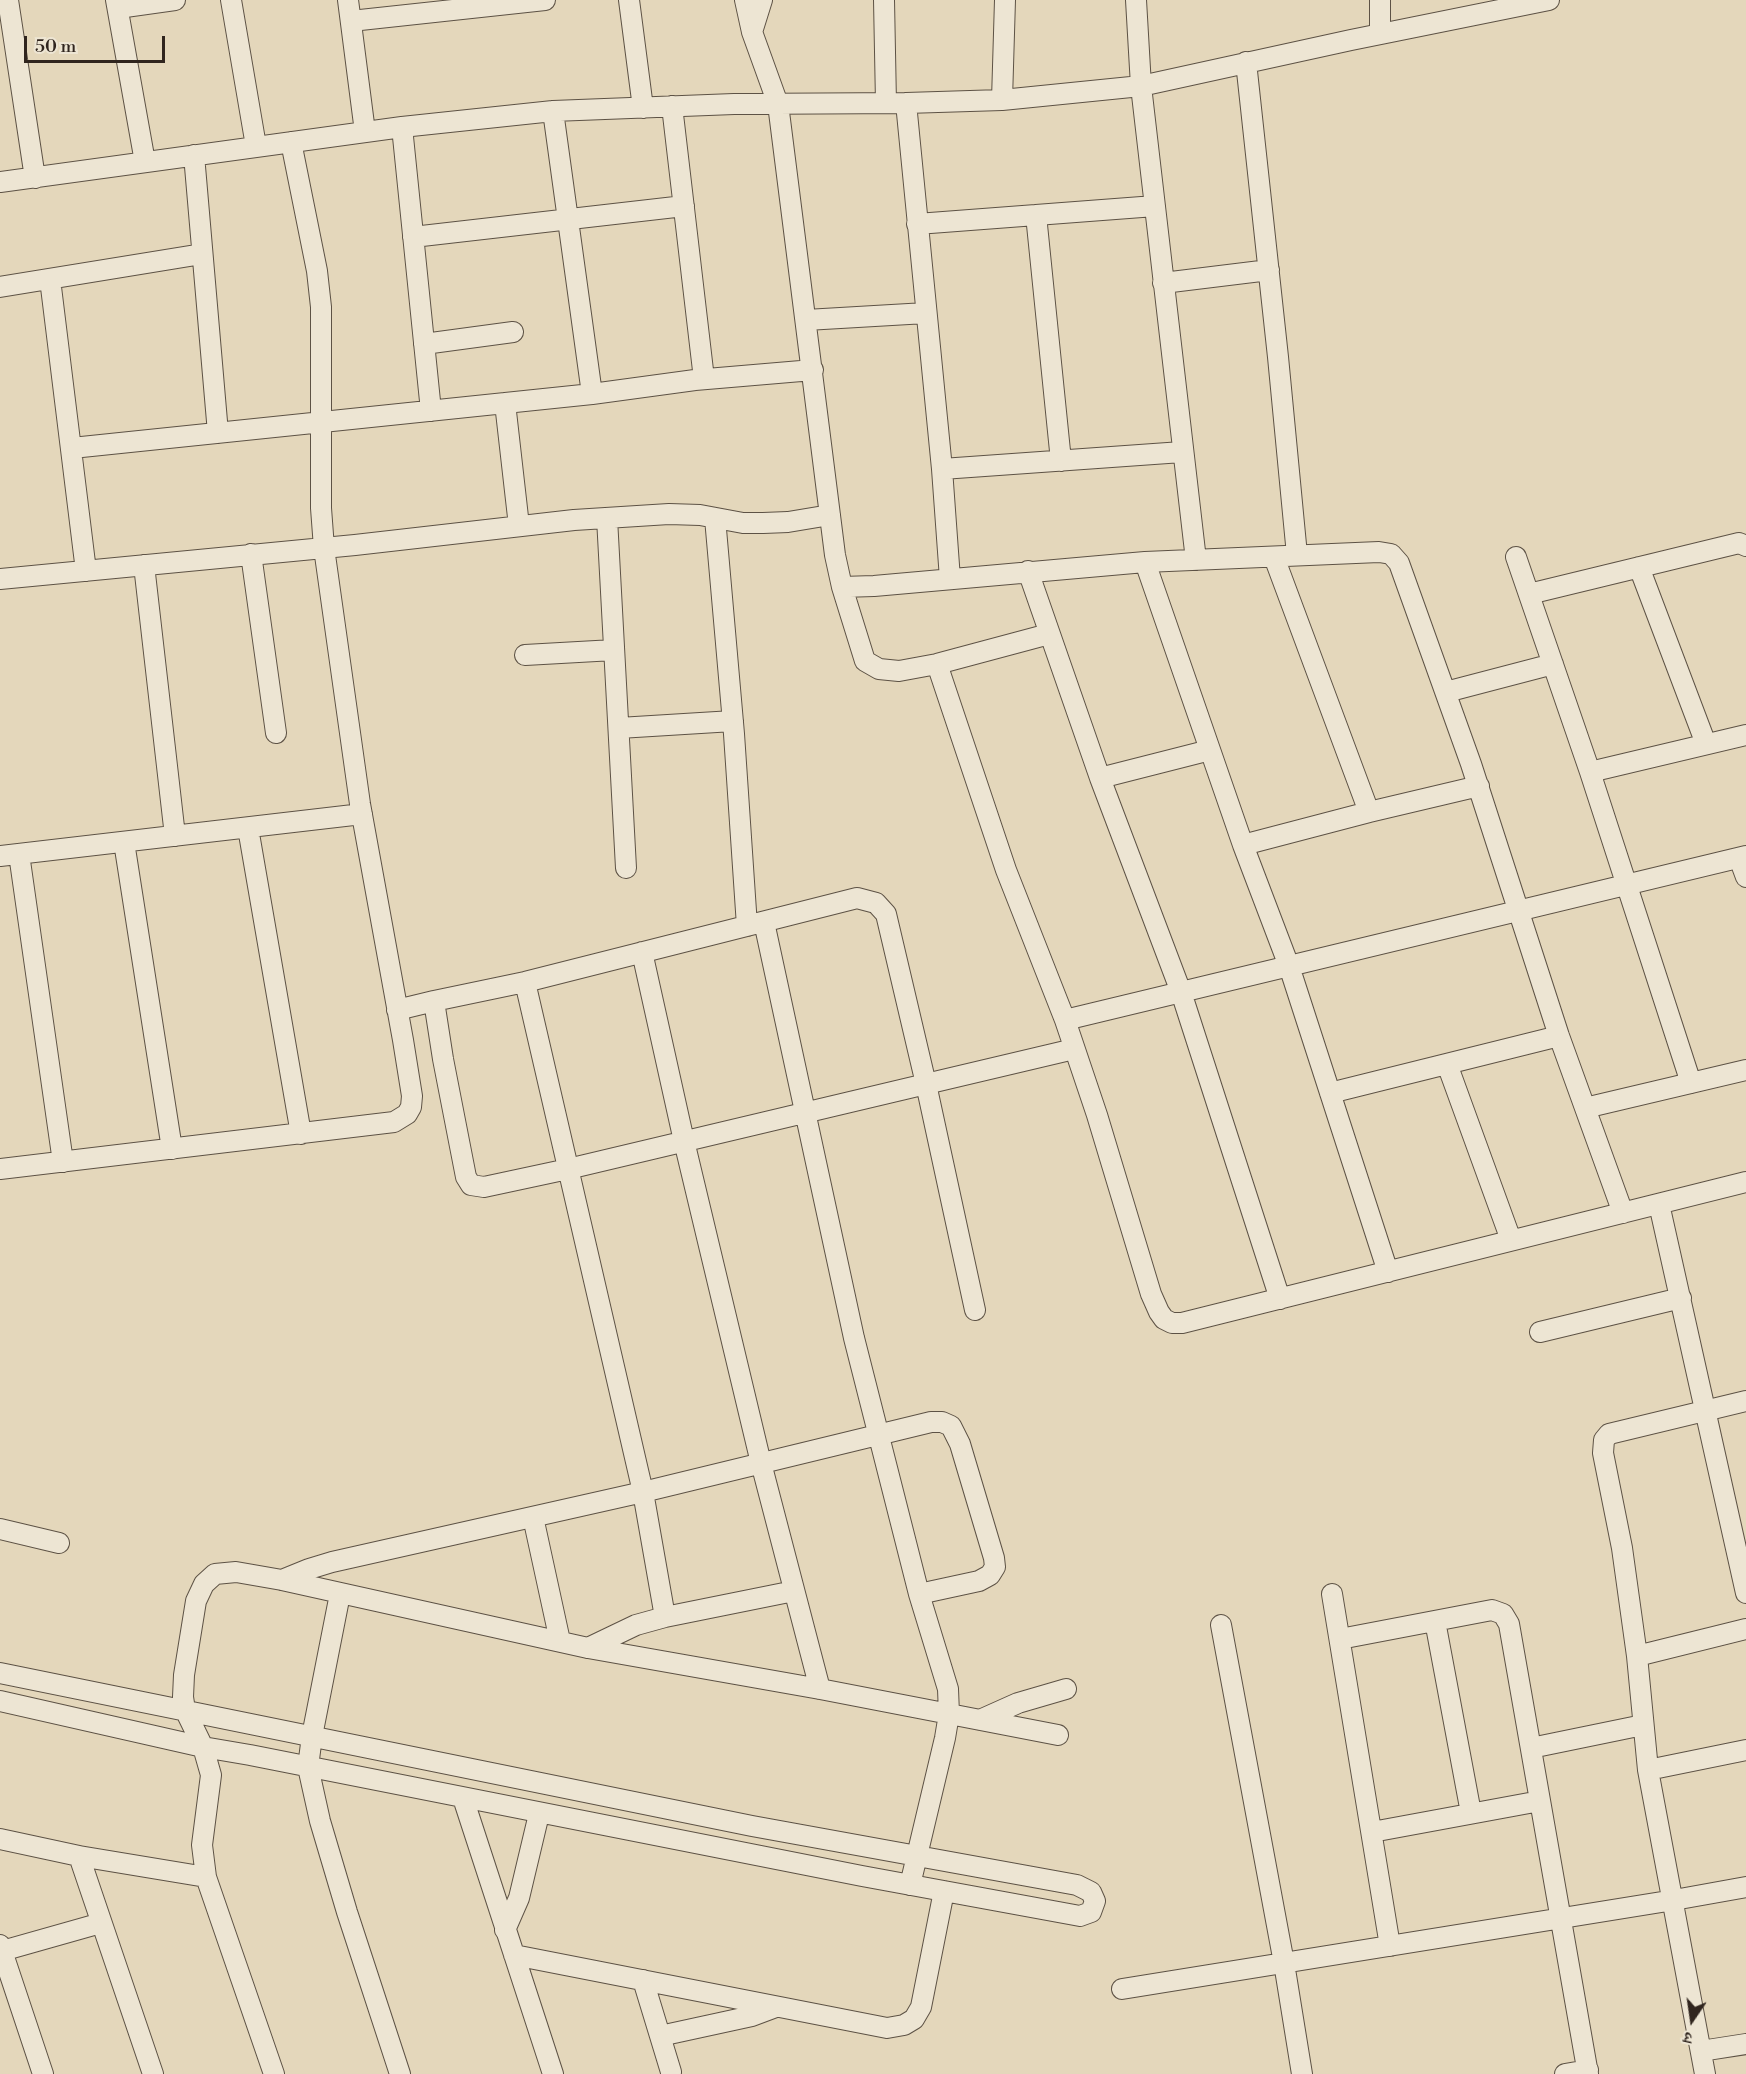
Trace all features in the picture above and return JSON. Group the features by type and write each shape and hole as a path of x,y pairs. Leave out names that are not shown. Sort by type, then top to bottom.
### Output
{"street":[{"path":"9,0 35,178"},
{"path":"146,162 117,4 175,0"},
{"path":"231,0 256,146"},
{"path":"348,0 365,132"},
{"path":"351,21 504,2 545,0"},
{"path":"629,0 643,108"},
{"path":"745,0 752,32 778,104 835,555 842,587 865,661 879,669 899,671 937,664 1049,633"},
{"path":"752,32 762,0"},
{"path":"884,0 886,103"},
{"path":"1002,100 1005,0"},
{"path":"1136,0 1141,86 1196,560"},
{"path":"1380,0 1380,34"},
{"path":"0,182 402,127 553,111 672,106 1002,100 1141,86 1380,34 1504,4 1549,0"},
{"path":"1246,62 1297,555"},
{"path":"906,103 942,469 950,579"},
{"path":"672,106 704,379"},
{"path":"553,111 592,394"},
{"path":"402,127 431,411"},
{"path":"0,1168 394,1122 407,1114 411,1107 412,1095 362,814 324,548 321,307 317,271 291,142"},
{"path":"194,155 218,433"},
{"path":"413,237 684,206"},
{"path":"917,224 1155,206"},
{"path":"1036,215 1061,461"},
{"path":"0,287 202,254"},
{"path":"1163,283 1269,270"},
{"path":"50,279 86,571"},
{"path":"806,321 926,313"},
{"path":"424,344 513,332"},
{"path":"72,448 592,394 704,379 813,370"},
{"path":"506,403 519,526"},
{"path":"942,469 1182,452"},
{"path":"0,579 607,518 669,514 743,523 772,523 830,514"},
{"path":"607,518 626,868"},
{"path":"715,518 733,721 756,924 805,1113 854,1338 878,1435 919,1594 948,1689 949,1713 910,1885"},
{"path":"1529,594 1739,543 1746,546"},
{"path":"842,587 1145,562 1379,552 1391,554 1399,563 1446,692 1479,786 1559,1036 1623,1213"},
{"path":"251,554 276,733"},
{"path":"1274,556 1369,812"},
{"path":"1516,557 1590,772 1691,1083"},
{"path":"1145,562 1243,845 1289,966 1388,1272"},
{"path":"144,565 175,836"},
{"path":"1639,567 1706,744"},
{"path":"1028,571 1100,778 1181,992 1280,1299"},
{"path":"525,655 614,650"},
{"path":"937,664 1006,870 1065,1020 1097,1115 1151,1294 1164,1319 1172,1323 1182,1323 1746,1182"},
{"path":"1446,692 1553,664"},
{"path":"619,728 733,721"},
{"path":"1590,772 1746,735"},
{"path":"1100,778 1210,750"},
{"path":"1243,845 1479,786"},
{"path":"63,1162 10,855 362,814"},
{"path":"248,828 301,1134"},
{"path":"124,842 172,1149"},
{"path":"1065,1020 1743,857 1746,877"},
{"path":"397,1010 525,982 856,898 876,903 886,914 975,1310"},
{"path":"642,952 684,1141 761,1463 819,1689"},
{"path":"525,982 643,1492 665,1617"},
{"path":"434,1001 466,1177 471,1185 484,1187 1074,1049"},
{"path":"1330,1093 1559,1036"},
{"path":"1448,1064 1511,1240"},
{"path":"1585,1108 1746,1070"},
{"path":"1659,1204 1706,1410 1738,1516 1746,1593"},
{"path":"1540,1332 1681,1298"},
{"path":"1705,2074 1648,1770 1637,1656 1622,1548 1603,1453 1604,1440 1609,1434 1746,1401"},
{"path":"282,1580 332,1562 643,1492 931,1422 942,1422 951,1426 960,1444 995,1567 990,1575 979,1581 919,1594"},
{"path":"533,1517 560,1641"},
{"path":"0,1529 59,1543"},
{"path":"274,2074 206,1877 202,1845 211,1775 203,1747 185,1710 184,1675 196,1602 204,1584 215,1575 236,1572 282,1580 588,1647 1058,1735"},
{"path":"588,1647 636,1625 665,1617 794,1591"},
{"path":"340,1594 308,1767 320,1821 340,1889 400,2074"},
{"path":"1332,1594 1390,1946"},
{"path":"1340,1639 1492,1610 1503,1614 1509,1624 1588,2072 1565,2074"},
{"path":"1435,1621 1471,1813"},
{"path":"1221,1625 1284,1963 1302,2074"},
{"path":"1637,1656 1746,1629"},
{"path":"0,1673 752,1826 1077,1884 1091,1892 1095,1901 1091,1912 1080,1916 910,1885 203,1747 0,1701"},
{"path":"980,1720 1017,1703 1066,1689"},
{"path":"1531,1748 1643,1725"},
{"path":"1648,1770 1746,1750"},
{"path":"463,1798 553,2074"},
{"path":"1371,1832 1540,1801"},
{"path":"506,1930 519,1898 539,1814"},
{"path":"0,1839 79,1856 206,1877"},
{"path":"79,1856 153,2074"},
{"path":"1122,1989 1746,1887"},
{"path":"514,1955 887,2028 904,2025 914,2019 921,2007 944,1891"},
{"path":"43,2074 1,1948 101,1923"},
{"path":"642,1980 670,2072"},
{"path":"660,2036 752,2016 777,2007"},
{"path":"1701,2051 1746,2044"}]}
